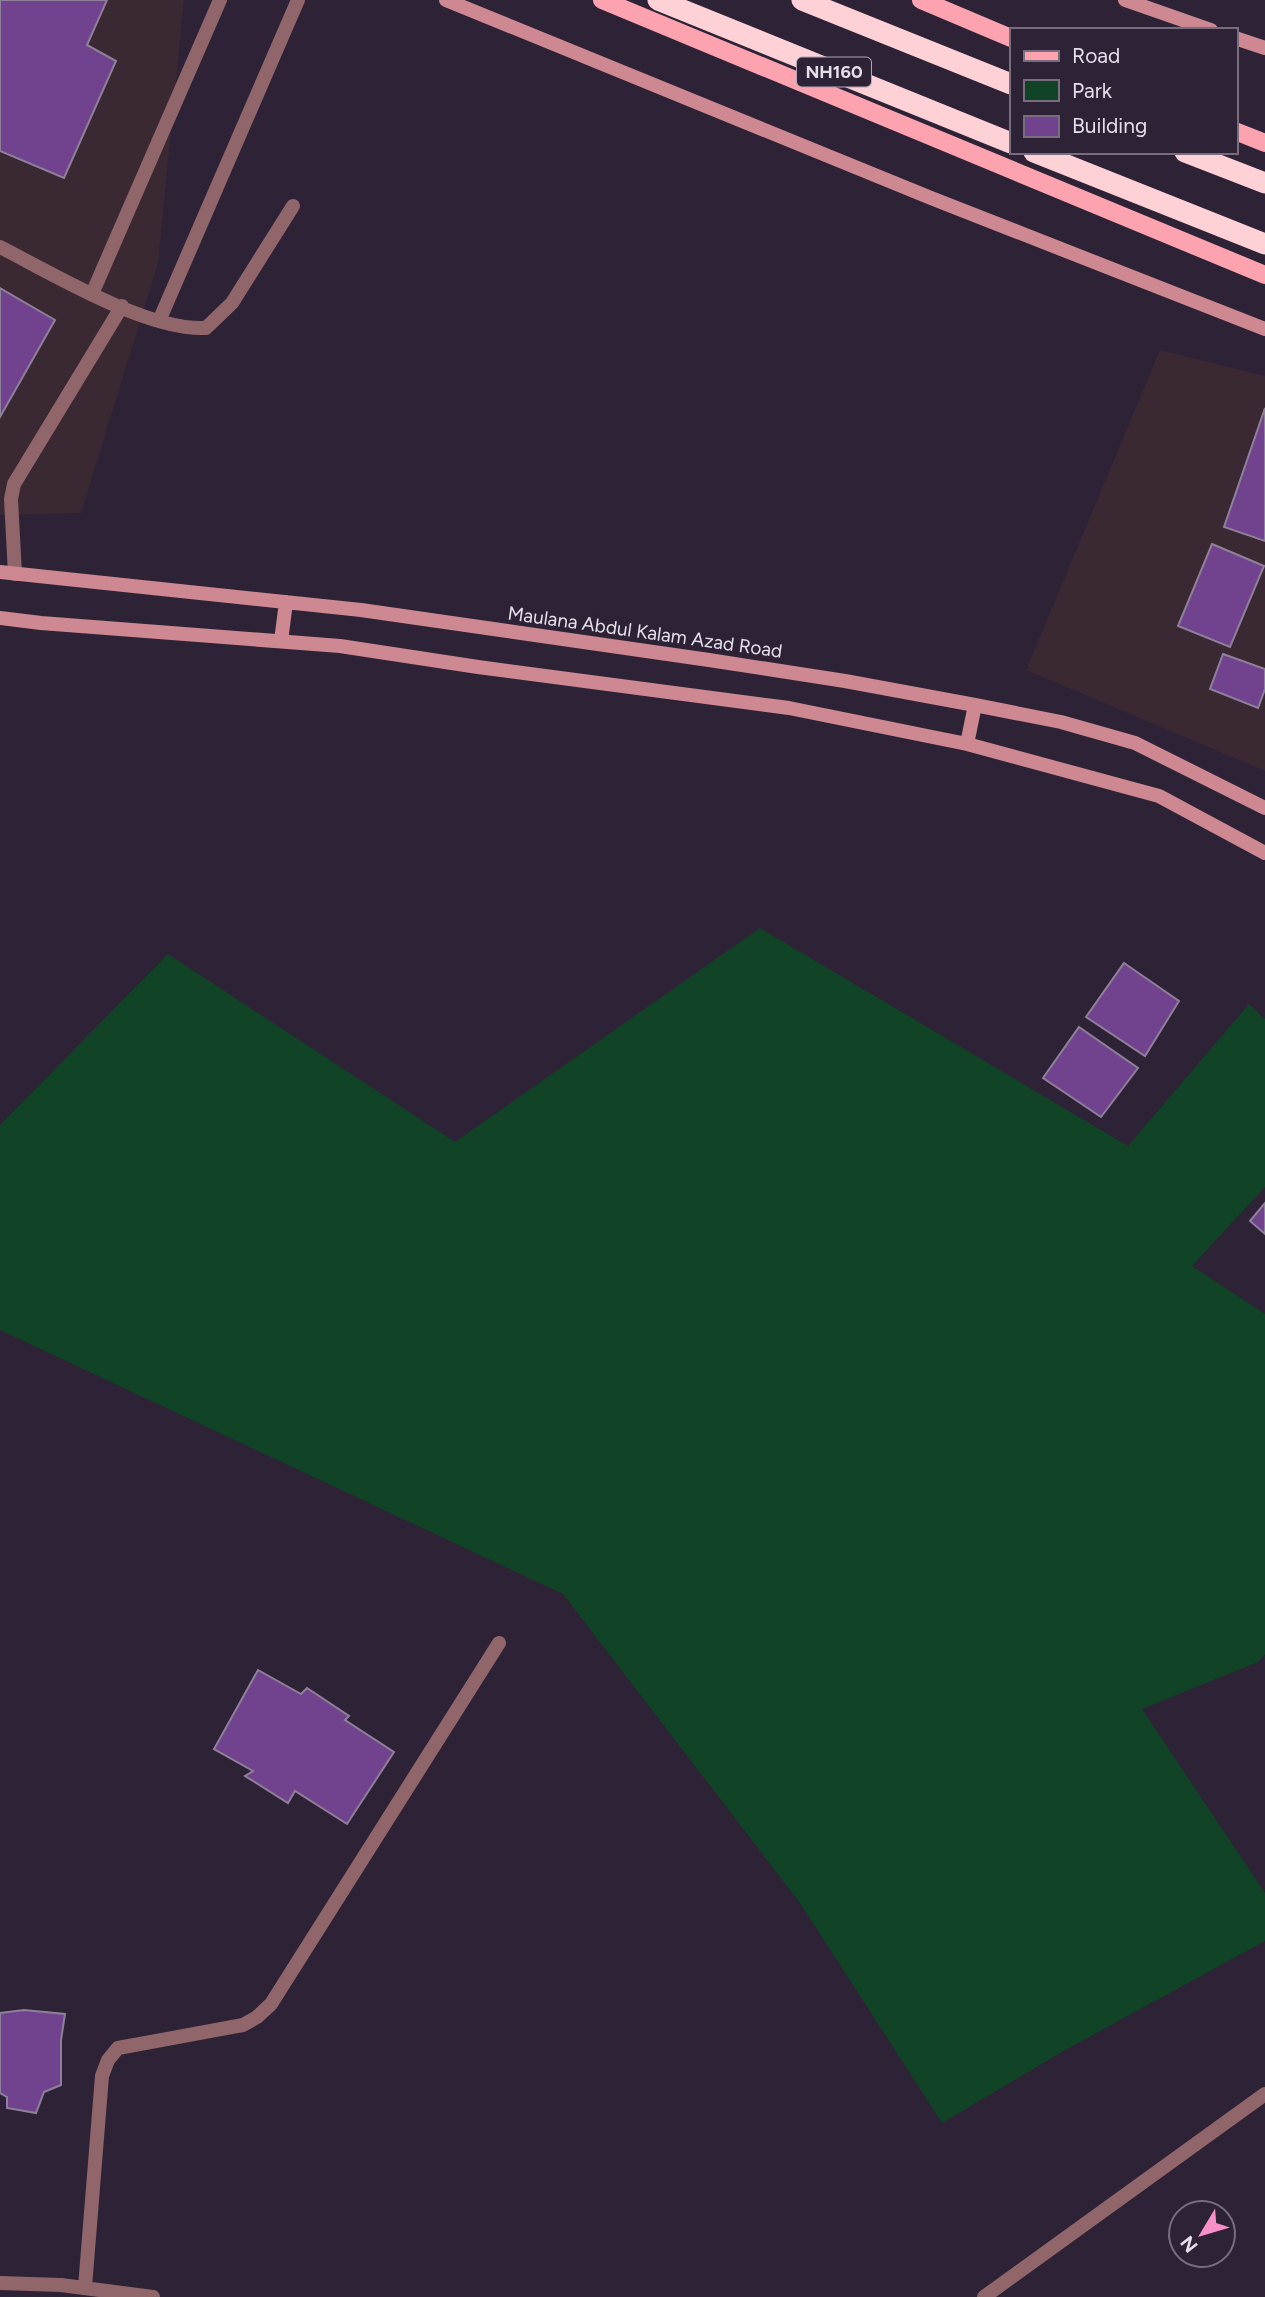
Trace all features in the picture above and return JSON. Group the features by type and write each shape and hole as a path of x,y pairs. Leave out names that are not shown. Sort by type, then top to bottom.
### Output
{"highway":[{"name":"NH160","path":"658,0 1010,143"},
{"name":"NH160","path":"802,0 1010,84"},
{"path":"1039,154 1265,244"},
{"path":"1190,154 1265,183"}],"main road":[{"path":"602,0 1265,275"},
{"path":"921,0 1010,38"},
{"path":"1237,132 1265,143"}],"street":[{"path":"92,294 220,0"},
{"path":"159,321 298,0"},
{"path":"446,0 931,198 1265,329"},
{"path":"1125,0 1205,28"},
{"path":"1237,39 1265,48"},
{"path":"0,247 92,294 159,321 206,328 232,303 293,206"},
{"path":"8,573 6,518 14,484 122,306"},
{"name":"Maulana Abdul Kalam Azad Road","path":"8,573 361,610 845,681 975,705 1061,722 1135,743 1265,808"},
{"path":"281,641 286,602"},
{"path":"0,618 41,624 340,646 789,708 967,744 1159,796 1265,853"},
{"path":"967,744 975,705"},
{"path":"85,2287 102,2076 108,2060 118,2048 243,2025 271,2004 499,1643"},
{"path":"984,2297 1265,2094"},
{"path":"0,2283 85,2287 153,2297"}],"shaded area":[{"path":"0,0 184,0 158,263 81,513 0,515"},
{"path":"1160,350 1265,376 1265,771 1026,670"}],"green space":[{"path":"760,928 1128,1146 1249,1004 1265,1019 1265,1187 1192,1266 1265,1314 1265,1654 1258,1662 1142,1709 1265,1893 1265,1941 1067,2049 942,2123 800,1903 563,1594 0,1330 0,1125 168,954 455,1142"}],"building":[{"path":"0,0 107,0 87,45 116,61 64,178 0,151"},
{"path":"0,288 55,320 0,417"},
{"path":"1265,408 1265,541 1224,527"},
{"path":"1212,544 1264,566 1230,647 1178,626"},
{"path":"1223,654 1265,669 1265,689 1258,708 1210,689"},
{"path":"1124,963 1179,1001 1145,1056 1086,1017"},
{"path":"1079,1027 1138,1068 1101,1117 1043,1078"},
{"path":"1265,1203 1265,1234 1250,1221"},
{"path":"258,1670 301,1694 307,1688 349,1716 345,1720 394,1752 347,1824 295,1791 288,1803 245,1776 253,1771 214,1749"},
{"path":"24,2010 65,2014 61,2040 61,2085 44,2092 36,2113 7,2108 7,2097 0,2093 0,2013"}]}
